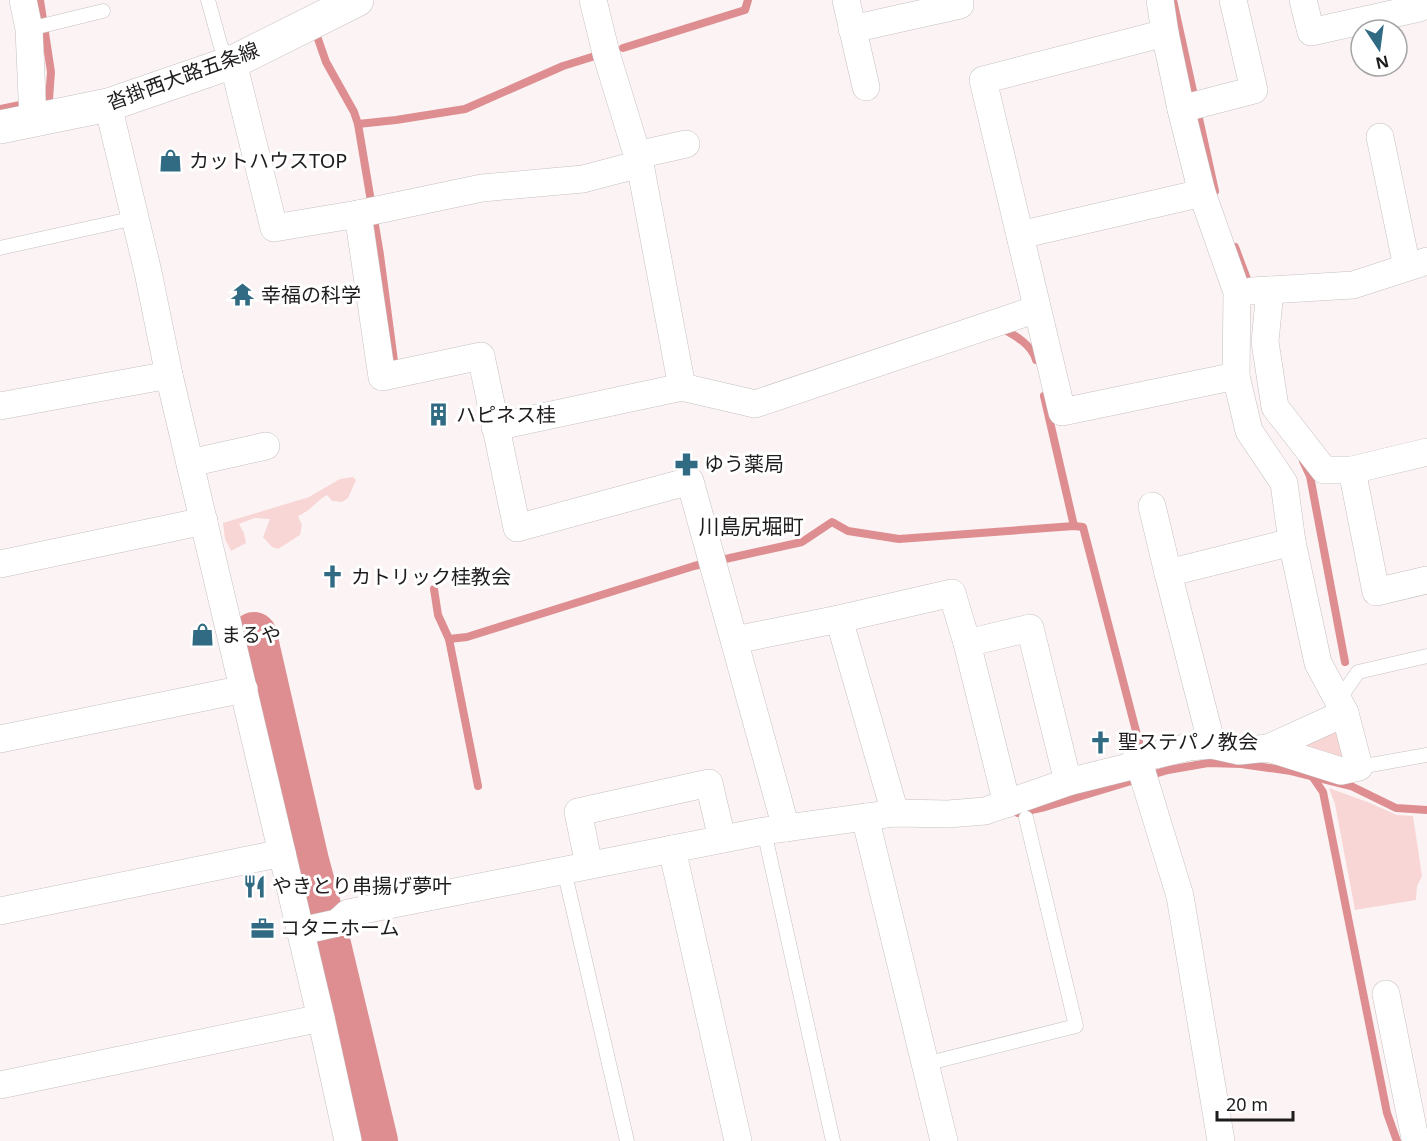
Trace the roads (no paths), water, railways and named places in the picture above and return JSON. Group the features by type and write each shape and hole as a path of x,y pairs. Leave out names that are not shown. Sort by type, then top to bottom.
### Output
{"main road":[{"name":"沓掛西大路五条線","path":"0,127 108,105 232,62 357,0"}],"street":[{"path":"23,0 39,27 33,120"},
{"path":"593,0 606,54 639,160 682,387"},
{"path":"846,0 866,87"},
{"path":"852,29 960,5 958,0"},
{"path":"1160,0 1165,33 1189,106 1202,193 1252,291 1265,342 1275,407 1324,470 1352,470 1427,452"},
{"path":"1189,106 1254,90 1233,0"},
{"path":"1303,0 1311,32 1419,8 1417,0"},
{"path":"1165,33 983,80 1062,412 1236,376"},
{"path":"232,62 274,228 368,212 482,188 583,179 686,144"},
{"path":"108,105 348,1141"},
{"path":"1252,291 1353,285 1417,264 1380,137"},
{"path":"1020,235 1202,193"},
{"path":"368,212 382,377 481,356 517,528 690,481 735,640 775,829"},
{"path":"1252,291 1236,376 1249,431 1284,483 1292,542 1318,663 1342,707 1359,767 1341,771 1268,748"},
{"path":"495,427 682,387 755,404 1037,309"},
{"path":"0,406 169,375"},
{"path":"190,463 266,446"},
{"path":"1352,470 1376,592 1427,580"},
{"path":"1152,506 1212,745"},
{"path":"0,564 204,521"},
{"path":"1168,573 1292,542"},
{"path":"735,640 952,593 1019,807"},
{"path":"839,619 895,813"},
{"path":"967,643 1030,628 1068,782"},
{"path":"0,739 244,689"},
{"path":"301,931 337,923 348,912 775,829 895,813 948,814 1019,807 1068,782 1128,767 1138,759 1188,747 1212,745 1239,751 1268,748 1342,707"},
{"path":"1138,759 1180,896 1221,1141"},
{"path":"577,868 578,812 709,783 722,839"},
{"path":"866,817 944,1141"},
{"path":"672,849 738,1141"},
{"path":"0,911 282,853"},
{"path":"1386,994 1415,1138"},
{"path":"0,1085 321,1018"}],"lane":[{"path":"208,0 221,47 232,62"},
{"path":"39,27 103,11"},
{"path":"0,248 135,218"},
{"path":"1342,707 1358,672 1427,656"},
{"path":"1359,767 1427,756"},
{"path":"925,1064 1076,1026 1019,807"},
{"path":"775,829 833,1141"},
{"path":"577,868 627,1141"}],"waterway":[{"path":"0,109 49,99 51,72 40,0"},
{"path":"623,48 745,10 748,0"},
{"path":"1173,0 1215,191"},
{"path":"318,39 326,62 354,112 358,124 380,255 394,361"},
{"path":"358,124 465,109 563,66 595,56"},
{"path":"1235,247 1250,287"},
{"path":"1003,329 1027,345 1036,360"},
{"path":"1044,396 1074,526"},
{"path":"1303,461 1310,476 1345,662"},
{"path":"449,639 467,637 694,566 802,542 832,522 848,531 899,539 1083,527 1142,754"},
{"path":"434,589 438,615 449,639 478,786"},
{"path":"254,635 306,861 375,1141"},
{"path":"1018,813 1168,770 1208,763 1241,764 1291,771 1351,786 1396,808 1427,810"},
{"path":"1312,776 1323,792 1387,1113 1397,1141"},
{"path":"306,861 319,879 328,911"}],"place":[{"name":"カットハウスTOP","path":"171,161"},
{"name":"幸福の科学","path":"243,295"},
{"name":"ハピネス桂","path":"438,415"},
{"name":"ゆう薬局","path":"686,464"},
{"name":"カトリック桂教会","path":"333,577"},
{"name":"まるや","path":"203,635"},
{"name":"聖ステパノ教会","path":"1100,742"},
{"name":"やきとり串揚げ夢叶","path":"254,886"},
{"name":"コタニホーム","path":"262,928"}],"district":[{"name":"川島尻堀町","path":"751,527"}]}
